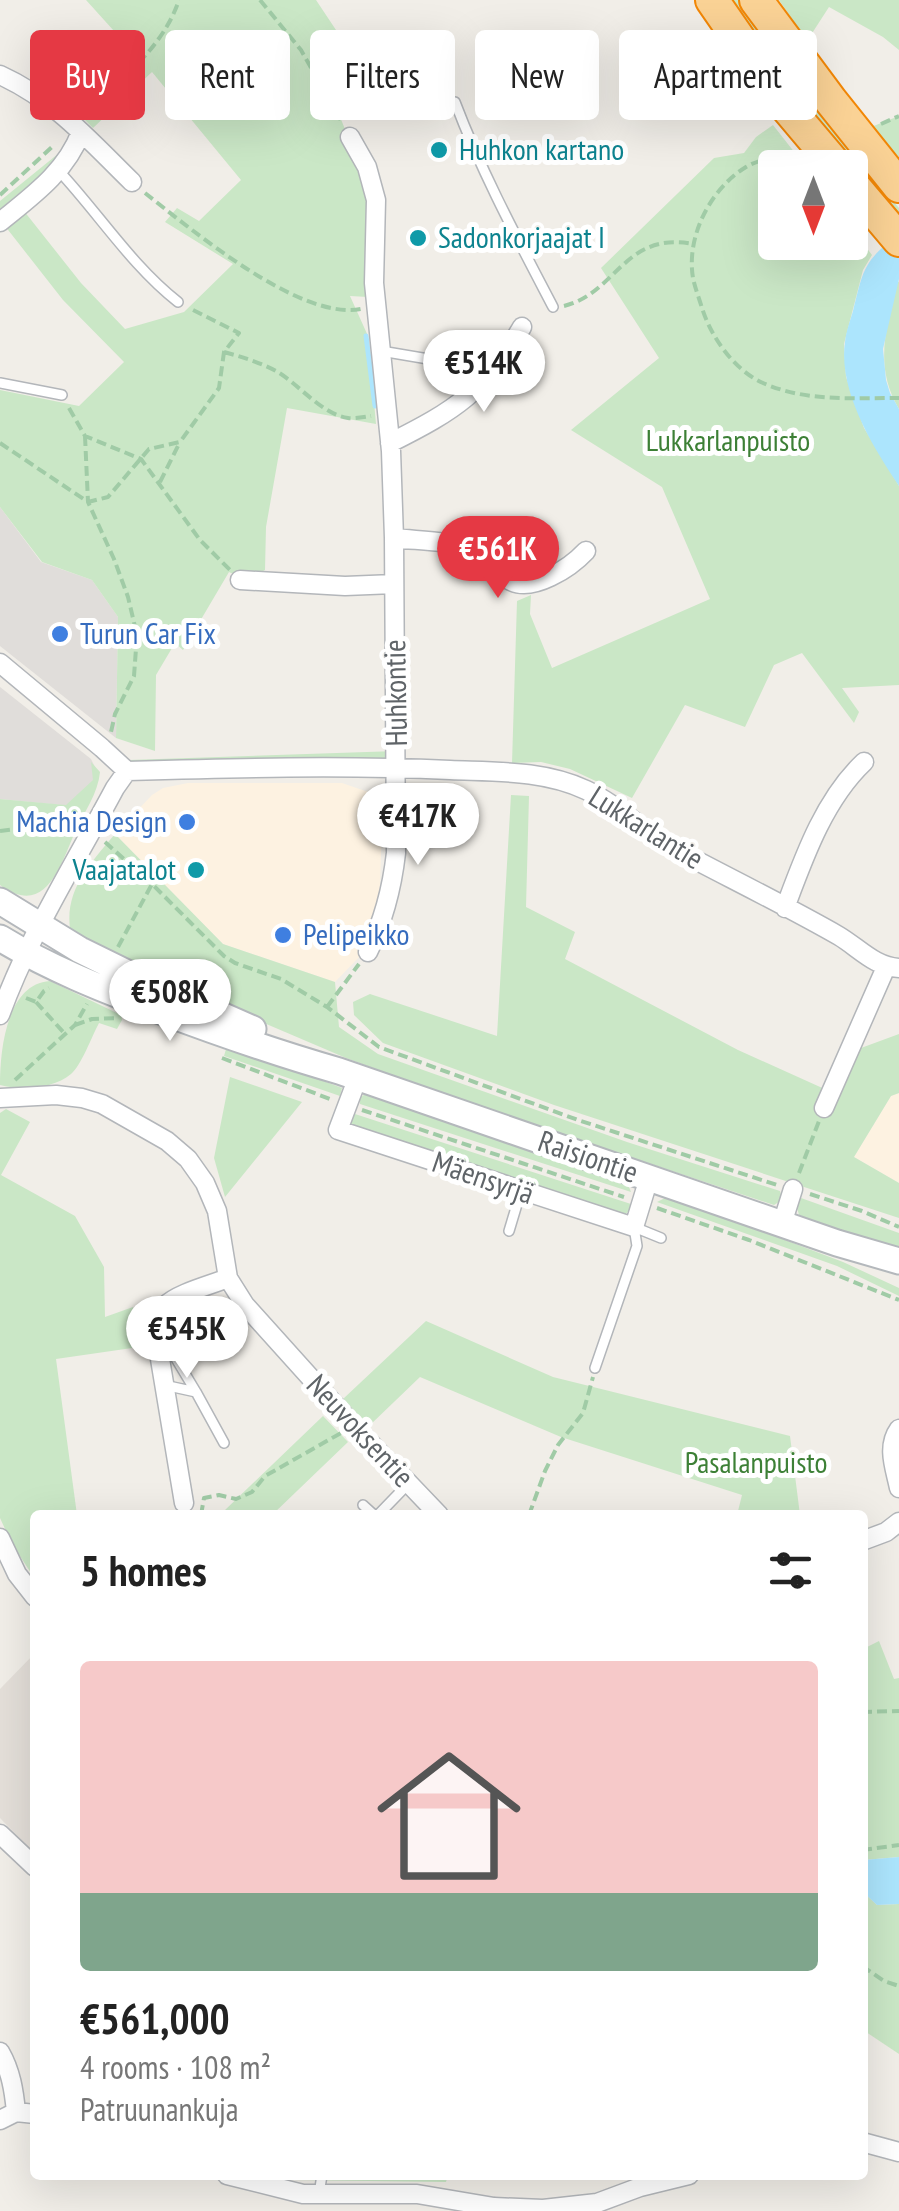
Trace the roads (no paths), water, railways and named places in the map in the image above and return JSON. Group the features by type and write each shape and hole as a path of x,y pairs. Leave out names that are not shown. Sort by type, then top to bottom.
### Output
{"highway":[{"path":"712,0 784,104 823,150"},
{"path":"756,0 899,186"},
{"path":"868,203 899,240"}],"main road":[{"name":"Raisiontie","path":"0,901 80,950 348,1074 645,1190 782,1224 899,1261"},
{"name":"Raisiontie","path":"0,938 110,992 261,1049 348,1074"},
{"name":"Raisiontie","path":"837,1244 899,1276"}],"street":[{"path":"0,76 46,100 132,182"},
{"path":"0,222 59,171 75,148 78,129"},
{"name":"Huhkontie","path":"350,137 367,167 376,200 375,306 388,415 394,538 396,853 386,912 368,952"},
{"path":"390,443 430,423 474,392 494,372 522,327"},
{"path":"394,538 472,549 515,584 539,581 566,570 586,550"},
{"path":"240,580 313,585 394,584"},
{"path":"0,663 126,772 40,926 0,1014"},
{"path":"784,908 831,803 864,762"},
{"name":"Lukkarlantie","path":"126,772 396,768 511,773 563,781 610,804 668,846 893,967"},
{"path":"824,1108 893,967"},
{"name":"Mäensyrjä","path":"348,1074 348,1106 338,1130 634,1227"},
{"name":"Neuvoksentie","path":"4,1092 82,1098 102,1104 167,1141 188,1159 205,1183 217,1211 228,1278 245,1305 434,1510"},
{"path":"782,1224 794,1189"},
{"path":"634,1227 645,1190"},
{"path":"184,1504 155,1329 163,1308 174,1300 228,1278"},
{"path":"899,1429 892,1444 899,1488"},
{"path":"868,1540 899,1522"},
{"path":"0,1538 17,1574 30,1591"},
{"path":"0,1834 30,1862"},
{"path":"0,2052 13,2086 17,2115"},
{"path":"868,2144 899,2152"},
{"path":"249,2180 310,2193 396,2202 417,2194 494,2207 544,2209 599,2207 640,2187 669,2180"}],"lane":[{"path":"455,102 478,160 553,308"},
{"path":"59,171 164,292 178,302"},
{"path":"381,351 446,362"},
{"path":"0,383 62,395"},
{"path":"509,1231 521,1191"},
{"path":"634,1227 661,1238"},
{"path":"595,1368 637,1246 634,1227"},
{"path":"174,1357 224,1443"},
{"path":"164,1385 196,1392"},
{"path":"381,1510 408,1484"},
{"path":"363,1505 370,1510"}],"water":[{"path":"899,233 899,279 883,349 886,380 899,409 899,486 860,418 844,361 846,334 863,275 878,252"},
{"path":"899,1857 899,1904 877,1905 868,1897 868,1860"}],"waterway":[{"path":"366,336 375,406"}],"place":[{"name":"Huhkon kartano","path":"439,150"},
{"name":"Sadonkorjaajat I","path":"418,238"},
{"name":"Turun Car Fix","path":"60,634"},
{"name":"Machia Design","path":"187,822"},
{"name":"Vaajatalot","path":"196,870"},
{"name":"Pelipeikko","path":"283,935"}],"park label":[{"name":"Lukkarlanpuisto","path":"728,441"},
{"name":"Pasalanpuisto","path":"756,1463"}]}
